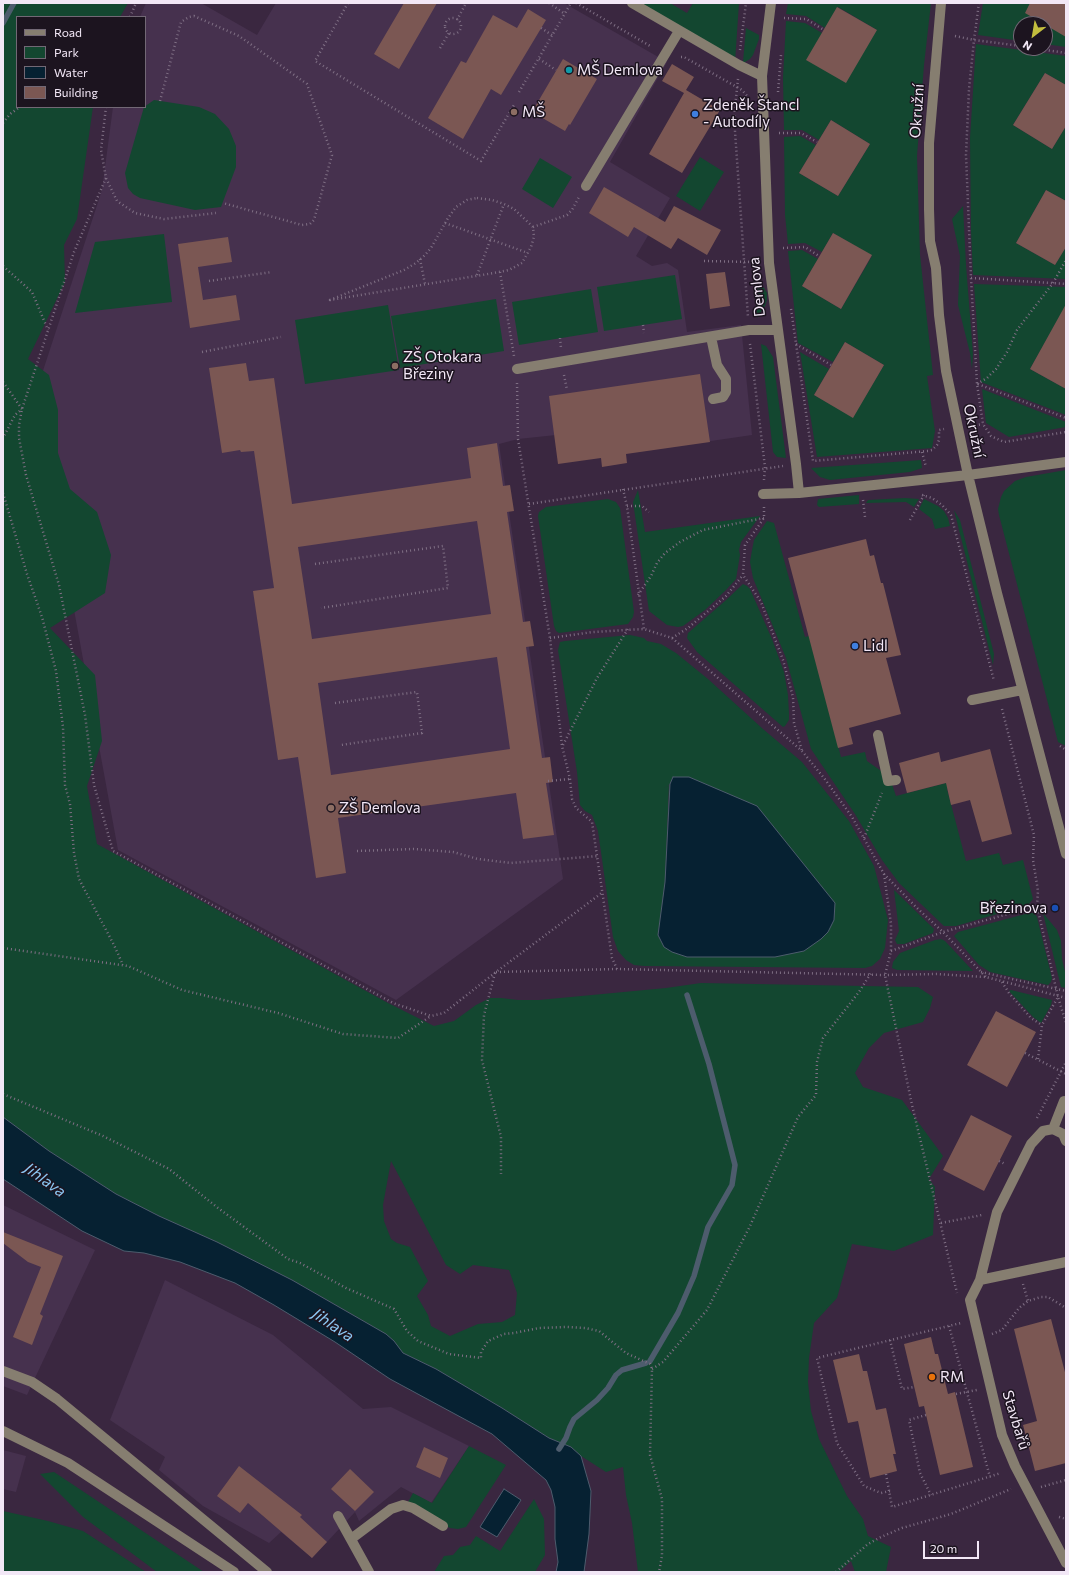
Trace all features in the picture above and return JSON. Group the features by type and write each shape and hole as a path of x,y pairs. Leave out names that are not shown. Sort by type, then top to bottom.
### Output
{"street":[{"path":"632,3 678,32 738,65 762,76"},
{"name":"Demlova","path":"771,3 762,76 769,263 799,493"},
{"name":"Okružní","path":"941,3 929,143 930,241 936,268 939,315 946,371 968,475 1022,690 1066,854"},
{"path":"586,186 678,32"},
{"path":"517,369 749,330 777,330"},
{"path":"711,337 717,365 726,379 726,392 723,397 713,399"},
{"path":"764,494 799,493 968,475 1066,462"},
{"path":"972,700 1022,690"},
{"path":"878,735 892,780"},
{"path":"1054,1129 1064,1101"},
{"path":"1066,1141 1063,1134 1054,1129 1043,1131 1031,1144 997,1212 980,1280 1066,1262"},
{"name":"Stavbařů","path":"980,1280 970,1300 1002,1435 1015,1466 1066,1562"},
{"path":"3,1371 32,1382 57,1399 267,1572"},
{"path":"3,1431 68,1463 234,1572"},
{"path":"351,1539 391,1510 403,1505 413,1508 443,1526"},
{"path":"338,1516 369,1572"}],"path":[{"path":"130,16 136,3"},
{"path":"348,3 315,61 481,161 514,105"},
{"path":"457,20 466,3"},
{"path":"549,3 565,14"},
{"path":"519,92 571,3"},
{"path":"576,3 665,55"},
{"path":"529,504 765,467 749,330 734,117 738,88 738,65 746,3"},
{"path":"980,3 974,40 969,89 966,155 977,384 984,424 991,436 1004,442 1066,432"},
{"path":"782,26 784,10"},
{"path":"160,101 181,22 194,16 239,36 307,84 332,155 314,220 310,224 302,225 223,204"},
{"path":"783,18 806,18 824,30"},
{"path":"451,19 457,20 461,26 459,31 454,34 449,32 446,28 447,22 451,19"},
{"path":"541,28 552,35"},
{"path":"440,48 449,32"},
{"path":"955,36 1013,45"},
{"path":"778,94 781,48"},
{"path":"1053,51 1066,53"},
{"path":"677,57 684,57 738,88"},
{"path":"539,59 556,70"},
{"path":"3,123 10,114 19,108"},
{"path":"106,108 101,150 106,178 118,201 135,213 164,219 216,213"},
{"path":"779,133 802,133 818,142"},
{"path":"106,178 74,252 22,409 19,425 19,438 25,467 59,585 85,715 94,785 113,851 393,1003 431,1016"},
{"path":"534,227 567,215 572,210 586,186"},
{"path":"477,198 492,200 504,204 514,209 534,227 534,237 528,253 522,263 509,270 330,300 404,270 420,259 431,248 456,207 467,200 477,198"},
{"path":"476,276 504,204"},
{"path":"445,223 528,253"},
{"path":"784,255 783,248 804,247 819,256"},
{"path":"420,259 424,284"},
{"path":"977,384 987,378 996,369 1007,352 1017,330 1053,284 1066,260"},
{"path":"704,261 745,262"},
{"path":"3,266 32,292 48,330"},
{"path":"209,281 272,272"},
{"path":"500,272 517,369 518,439 550,638 562,746 570,780 572,799 576,808 592,822 612,958 617,969"},
{"path":"971,278 1066,284"},
{"path":"791,307 813,461 928,451 932,450 937,444 939,440 939,430"},
{"path":"202,352 281,337"},
{"path":"796,344 831,365"},
{"path":"3,382 22,409"},
{"path":"977,384 1066,418"},
{"path":"3,438 15,415 22,409"},
{"path":"623,489 644,628"},
{"path":"3,493 27,574 42,617 56,671 63,727 65,785 70,804 74,853 79,879 123,965"},
{"path":"910,520 924,495 932,498 942,505 951,515 1034,835 1033,860 1038,891 1037,906 1058,997 1066,1023"},
{"path":"626,506 642,506 650,512"},
{"path":"638,595 651,576 657,563 665,553 680,542 703,530 764,518 745,545 743,575 726,596 688,628 672,638"},
{"path":"314,564 443,546 448,588 321,608"},
{"path":"743,575 760,602 783,660 793,698 794,723 802,751"},
{"path":"550,638 593,632 644,628 672,638 802,751 852,816 884,874 986,977"},
{"path":"562,746 597,678 628,629"},
{"path":"335,703 417,692 422,733 341,745"},
{"path":"1060,746 1066,750"},
{"path":"548,781 570,780"},
{"path":"864,839 874,811 892,780"},
{"path":"357,851 413,849 453,852 478,859 511,863 598,856"},
{"path":"884,874 891,924 891,951 885,975 912,1105 959,1299"},
{"path":"3,948 128,966 182,990 278,1013 342,1034 398,1038 431,1016 444,1013 603,892"},
{"path":"891,951 943,932 1037,906"},
{"path":"496,972 617,969 871,973 885,975 936,974 986,977 1066,998"},
{"path":"496,972 484,1015 482,1060 501,1137 501,1174"},
{"path":"980,972 1057,988 1066,992"},
{"path":"652,1369 663,1362 707,1310 750,1226 796,1122 816,1095 817,1062 823,1038 859,992 871,973"},
{"path":"1001,982 1031,1018 1042,1025"},
{"path":"1038,1059 1042,1025 1058,997"},
{"path":"1025,1053 1066,1074"},
{"path":"1061,1071 1066,1062"},
{"path":"3,1094 103,1136 169,1169 218,1208 288,1259 300,1263 346,1288 394,1309 407,1330 418,1342 449,1354 481,1358 481,1352 488,1341 504,1334 539,1328 566,1326 599,1331 626,1353 650,1364 652,1369 650,1455 662,1499 662,1556 658,1572"},
{"path":"980,1339 1002,1330 1019,1308 1028,1301 1041,1297 1048,1298 1066,1308"},
{"path":"890,1491 881,1493 864,1486 837,1443 817,1358 964,1322"},
{"path":"949,1326 990,1477"},
{"path":"890,1340 902,1389 914,1387"},
{"path":"956,1394 980,1389"},
{"path":"926,1416 909,1420 920,1473 931,1495"},
{"path":"999,1466 1001,1473"},
{"path":"886,1474 892,1507 990,1477 1015,1466"},
{"path":"836,1572 868,1544 902,1528 951,1514 1026,1487 1066,1480"}],"shaded area":[{"name":"ZŠ Otokara Březiny","path":"146,3 201,3 257,35 276,3 564,3 667,62 610,162 670,198 636,256 652,266 667,263 678,270 687,332 741,325 752,435 560,463 556,435 518,439 499,444 563,879 396,1000 118,850 66,566 23,432 102,190 113,108 146,108 146,16 140,16"},
{"path":"3,1205 95,1250 27,1395 3,1386"},
{"path":"165,1280 273,1335 363,1409 391,1407 469,1446 431,1503 401,1487 359,1521 355,1512 312,1558 281,1532 269,1543 203,1506 159,1470 165,1457 110,1420"},
{"path":"3,1450 26,1456 16,1492 3,1489"}],"green space":[{"path":"3,3 128,3 121,16 16,16 16,108 93,108 77,219 64,245 65,282 28,359 49,375 58,410 58,453 70,489 97,512 111,555 105,593 50,628 95,675 102,741 87,786 97,844 388,1003 434,1026 454,1021 476,1005 490,998 539,1000 666,988 701,983 918,987 933,997 930,1008 923,1022 884,1033 869,1048 855,1073 863,1087 902,1100 943,1156 929,1179 935,1187 933,1235 894,1251 852,1244 837,1298 814,1323 809,1358 808,1382 811,1411 819,1439 847,1496 863,1519 868,1536 891,1547 886,1572 855,1572 851,1561 839,1572 638,1572 623,1467 606,1472 581,1456 571,1447 549,1438 436,1369 403,1353 394,1341 386,1334 292,1280 217,1242 159,1216 116,1194 49,1151 3,1117","holes":["391,1161 446,1265 460,1274 473,1265 509,1270 517,1293 515,1315 502,1322 478,1324 450,1336 431,1326 428,1315 417,1296 428,1281 410,1247 397,1243 391,1239 384,1221 383,1205"]},
{"path":"637,3 670,3 687,13 693,3 739,3 735,62"},
{"path":"788,3 931,3 924,65 917,156 920,255 933,375 927,376 935,431 932,448 817,457 800,352 829,369 814,395 853,417 884,365 845,342 833,362 798,343 788,251 802,250 818,259 802,286 841,309 872,256 833,233 822,252 805,243 788,244 785,215 784,137 800,136 816,145 799,173 838,196 870,144 831,120 819,140 802,130 784,130 783,78 786,21 805,23 822,33 877,30 838,7 825,28 806,16 786,14"},
{"path":"983,3 1066,3 1066,47 1053,45 1053,16 1013,16 1013,40 978,35"},
{"path":"746,28 759,35 759,39 753,55 750,59 743,62"},
{"path":"976,44 1013,49 1013,56 1053,56 1053,54 1066,56 1066,85 1045,73 1013,125 1052,149 1066,126 1066,201 1046,190 1016,243 1055,265 1066,247 1066,279 973,275 970,138"},
{"path":"154,100 199,107 215,114 229,129 236,146 236,167 221,207 195,210 140,198 133,194 128,188 125,173 144,108 146,108 146,106"},
{"path":"700,157 724,172 700,211 676,196"},
{"path":"540,158 572,177 553,208 522,189"},
{"path":"963,206 973,354 972,369 970,353 958,305 960,256 952,219"},
{"path":"164,234 172,302 75,313 95,242"},
{"path":"675,275 682,319 604,331 597,287"},
{"path":"754,278 759,280 767,293 765,306 757,318"},
{"path":"974,284 1066,287 1066,319 1060,316 1030,369 1066,389 1066,415 981,382"},
{"path":"591,289 598,332 519,345 512,302"},
{"path":"496,299 504,351 400,368 391,316"},
{"path":"388,305 399,370 305,384 295,320"},
{"path":"761,344 766,346 773,357 786,458 777,457 773,452"},
{"path":"982,389 1066,422 1066,427 1009,437 986,423"},
{"path":"921,460 922,468 910,472 830,480 820,477 811,468"},
{"path":"1066,470 1066,746 1058,742 998,509 1004,491 1015,481 1026,477"},
{"path":"638,490 645,532 760,516 741,542 736,579 705,610 683,626 678,627 667,625 649,611 633,502"},
{"path":"859,495 859,504 819,507 817,505 818,499"},
{"path":"905,498 919,499 914,507 906,502 866,503 868,500"},
{"path":"608,499 616,502 620,508 634,612 633,617 628,624 559,633 556,631 554,626 538,516 539,512 546,507"},
{"path":"924,499 938,506 944,511 950,526 935,529 932,519 919,509"},
{"path":"954,510 960,520 994,654 993,665"},
{"path":"767,521 774,523 805,637 809,636 841,757 865,752 867,761 887,775 896,796 965,778 947,789 966,861 999,853 1003,865 1023,860 1033,899 1028,905 956,926 944,926 899,883 882,860 855,814 811,749 786,658 753,578 750,562 754,540"},
{"path":"743,584 750,589 772,639 784,672 788,695 789,720 783,727 697,652 687,638 688,633"},
{"path":"630,635 661,644 676,653 708,679 802,762 849,821 874,866 888,920 885,948 880,959 872,966 865,968 644,966 634,965 626,960 618,951 613,937 598,831 592,815 585,811 580,805 577,772 558,650 560,642","holes":["673,777 664,947 658,935 665,882 669,785 663,789 670,784"]},
{"path":"894,890 934,929 933,933 904,944 897,944 895,940 899,931"},
{"path":"1029,913 1034,913 1037,917 1052,978 1048,985 990,972 979,965 954,936 958,932"},
{"path":"1043,913 1057,930 1061,941 1062,959 1066,976 1066,988 1061,987"},
{"path":"941,939 945,941 973,971 897,970 892,968 893,962 900,953"},
{"path":"1011,990 1052,1000 1051,1005 1041,1023 1033,1017 1009,991"},
{"path":"469,1446 506,1465 466,1527 458,1529 450,1528 407,1504 413,1493 432,1503"},
{"path":"54,1472 204,1572 157,1572 83,1517 40,1474"},
{"path":"534,1499 544,1519 545,1555 535,1572 434,1572 444,1556 453,1555 460,1547 470,1545 476,1536 500,1551"},
{"path":"3,1511 48,1521 83,1531 146,1572 3,1572"}],"water":[{"path":"673,777 689,777 757,806 835,903 834,920 828,932 821,939 804,951 775,957 687,957 672,952 664,947 658,935 665,882 670,784"},
{"name":"Jihlava","path":"3,1117 49,1151 116,1194 159,1216 217,1242 292,1280 386,1334 394,1341 403,1353 436,1369 549,1438 571,1447 581,1456 591,1491 589,1534 584,1572 556,1572 558,1562 555,1539 555,1507 551,1490 546,1480 492,1434 390,1379 335,1342 235,1283 180,1262 144,1253 124,1251 82,1231 3,1179"},
{"path":"504,1489 521,1500 497,1537 480,1527"}],"building":[{"path":"404,3 437,3 399,69 374,54"},
{"path":"1030,3 1066,3 1066,37 1053,29 1053,16 1030,16 1025,13"},
{"path":"837,7 877,30 846,83 806,60"},
{"path":"528,9 546,20 501,95 491,89 463,139 428,118 461,61 466,63 493,15 517,28"},
{"path":"563,59 597,79 565,131 532,112"},
{"path":"672,64 694,77 686,90 720,110 682,173 649,154 684,93 662,81"},
{"path":"1045,73 1066,85 1066,126 1052,149 1013,125"},
{"path":"831,120 870,144 838,196 799,173"},
{"path":"604,187 665,222 674,206 721,230 707,255 678,238 671,249 634,227 628,237 589,213"},
{"path":"1046,190 1066,201 1066,247 1055,265 1016,243"},
{"path":"833,233 872,255 841,309 802,286"},
{"path":"228,237 232,262 198,267 203,300 236,295 240,320 190,328 178,244"},
{"path":"725,272 730,306 710,309 706,274"},
{"path":"1066,304 1066,389 1030,369"},
{"path":"845,342 884,365 853,418 814,395"},
{"path":"246,363 249,381 274,378 292,504 471,478 467,448 497,443 503,486 510,485 514,511 507,512 523,622 530,621 534,646 526,647 542,758 550,757 553,782 546,783 554,835 523,839 516,793 338,818 346,873 316,878 298,757 278,760 253,591 274,588 254,451 241,452 240,450 222,453 209,368","holes":["477,521 491,614 312,639 298,547","497,657 510,749 331,775 318,683"]},
{"path":"700,374 710,442 626,454 627,463 602,467 601,458 558,464 549,396"},
{"name":"Lidl","path":"866,539 870,556 874,555 881,583 883,583 901,655 886,658 901,714 849,728 853,744 838,748 788,558"},
{"path":"990,749 1012,834 982,842 970,800 951,805 946,783 907,793 899,763 939,752 941,762"},
{"path":"996,1011 1036,1032 1007,1087 967,1065"},
{"path":"971,1115 1012,1136 984,1191 943,1170"},
{"path":"3,1232 63,1256 40,1314 43,1316 32,1345 13,1337 41,1267 28,1262 3,1243"},
{"path":"1051,1319 1066,1376 1066,1463 1035,1471 1023,1425 1037,1421 1014,1329"},
{"path":"931,1337 935,1354 938,1354 948,1394 955,1392 973,1467 940,1475 924,1406 919,1407 904,1344"},
{"path":"859,1354 863,1371 867,1371 876,1410 886,1408 896,1454 893,1454 897,1471 870,1478 858,1421 848,1423 833,1360"},
{"path":"424,1447 448,1458 440,1478 416,1467"},
{"path":"239,1466 302,1515 300,1517 327,1542 312,1558 248,1503 240,1513 217,1496"},
{"path":"350,1469 374,1492 355,1511 331,1489"}],"waterway":[{"path":"3,23 14,3"},
{"path":"650,1361 678,1313 694,1276 708,1227 732,1185 735,1165 709,1064 687,995"},
{"path":"559,1449 566,1438 574,1419 597,1400 608,1388 616,1375 622,1370 646,1363"}],"place":[{"name":"MŠ Demlova","path":"569,70"},
{"name":"MŠ","path":"514,112"},
{"name":"Zdeněk Štancl - Autodíly","path":"695,114"},
{"name":"ZŠ Otokara Březiny","path":"395,366"},
{"name":"Lidl","path":"855,646"},
{"name":"ZŠ Demlova","path":"331,808"},
{"name":"Březinova","path":"1055,908"},
{"name":"RM","path":"932,1377"}]}
